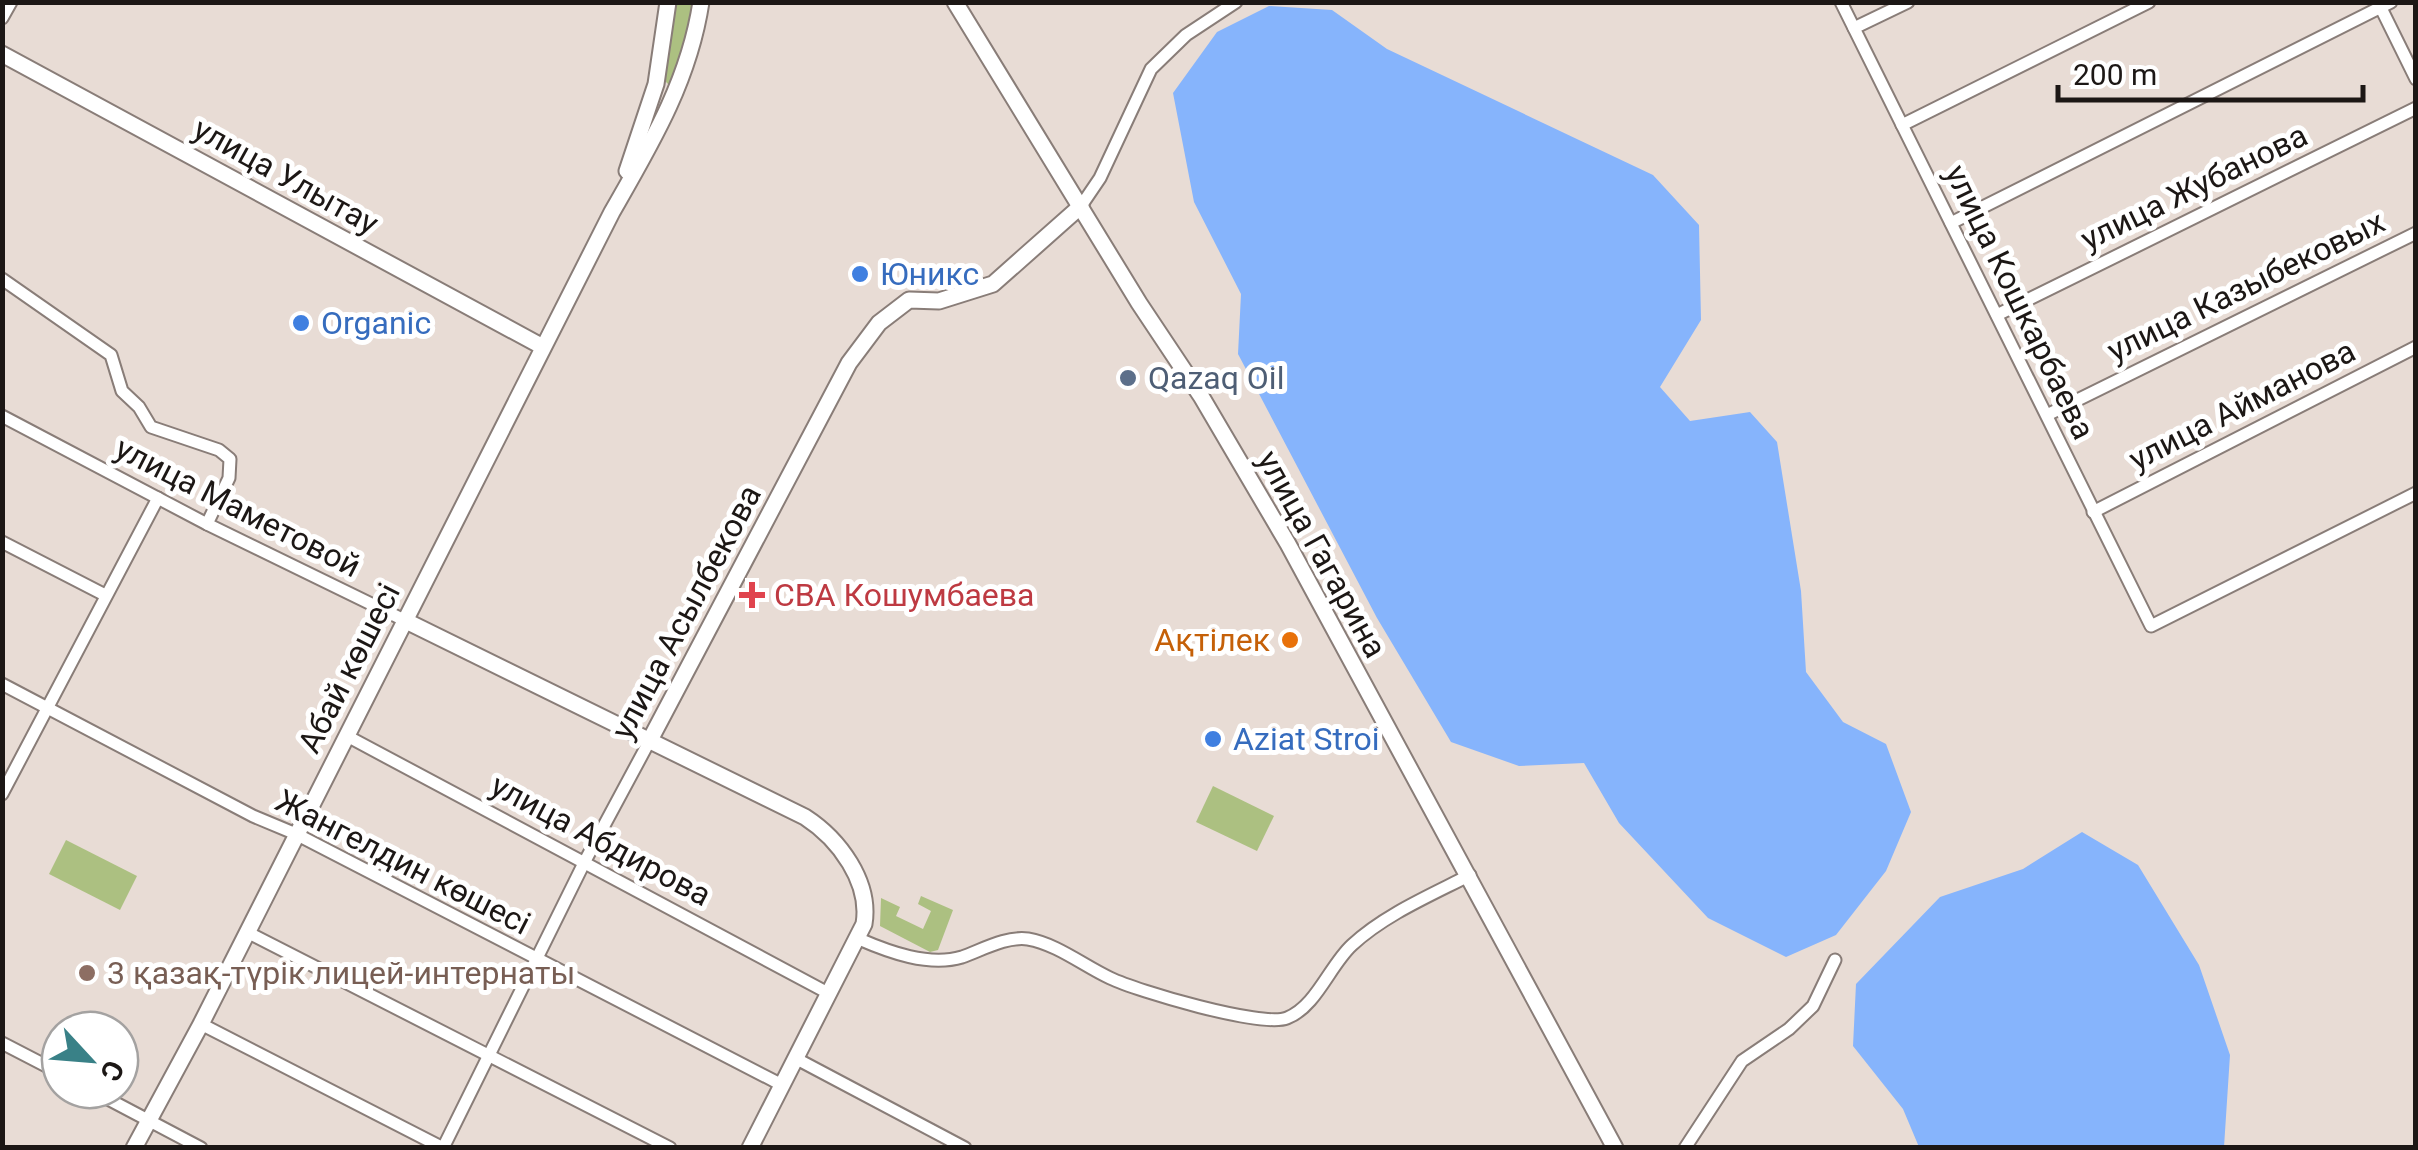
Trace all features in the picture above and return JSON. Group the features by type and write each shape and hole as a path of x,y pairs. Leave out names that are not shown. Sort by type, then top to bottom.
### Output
{"main road":[{"name":"Абай көшесі","path":"612,212 656,84 668,2"},
{"name":"Абай көшесі","path":"134,1148 201,1024 612,212 676,96 696,38 701,2"},
{"name":"улица Гагарина","path":"955,2 1278,528 1615,1148"},
{"name":"улица Улытау","path":"2,54 543,347"},
{"name":"улица Асылбекова","path":"650,740 849,363 879,323 910,300 940,301 993,284 1081,206"},
{"name":"улица Маметовой","path":"404,620 818,826 850,863 859,882 866,911 859,940"},
{"path":"750,1148 859,940"}],"street":[{"path":"2,18 11,2"},
{"path":"1081,206 1100,178 1151,68 1186,34 1236,2"},
{"name":"улица Кошкарбаева","path":"1841,2 2152,626 2416,492"},
{"path":"1854,28 1908,2"},
{"path":"1902,125 2149,2"},
{"path":"1951,223 2383,4 2416,79"},
{"name":"улица Жубанова","path":"1997,315 2416,108"},
{"name":"улица Казыбековых","path":"2048,415 2416,233"},
{"path":"2,279 110,355 122,391 151,428 220,450 230,459 229,478 206,524"},
{"name":"улица Айманова","path":"2093,512 2416,347"},
{"name":"улица Маметовой","path":"2,416 206,524 404,620"},
{"path":"2,794 158,498"},
{"path":"2,542 105,595"},
{"name":"Жангелдин көшесі","path":"2,684 782,1085"},
{"name":"улица Абдирова","path":"347,736 828,994"},
{"name":"улица Асылбекова","path":"443,1148 585,861 650,740"},
{"path":"859,940 941,960 1026,938 1113,980 1222,1012 1276,1021 1297,1013 1345,952 1370,931 1470,875"},
{"path":"246,932 670,1148"},
{"path":"1685,1148 1742,1061 1789,1030 1813,1006 1834,960"},
{"path":"201,1024 443,1148"},
{"path":"2,1043 40,1063"},
{"path":"795,1058 965,1148"},
{"path":"128,1110 201,1148"}],"green space":[{"path":"675,3 693,3 686,50 672,84 668,84 665,81"},
{"path":"1213,786 1274,816 1257,851 1196,822"},
{"path":"66,840 137,876 120,910 49,874"},
{"path":"921,896 953,910 938,950 930,952 880,926 881,898 900,907 896,916 923,929 931,911 918,904"}],"water":[{"path":"1269,6 1332,10 1387,49 1653,175 1699,225 1701,320 1660,387 1690,421 1750,412 1777,442 1801,591 1806,672 1843,722 1886,744 1911,812 1886,871 1836,935 1786,957 1708,918 1619,823 1584,763 1519,766 1451,742 1377,618 1238,354 1241,294 1194,202 1173,93 1217,32"},
{"path":"2082,832 2138,865 2199,965 2230,1055 2224,1147 1919,1147 1903,1109 1853,1046 1856,984 1940,897 2023,869"}],"place":[{"name":"Юникс","path":"860,274"},
{"name":"Organic","path":"301,323"},
{"name":"Qazaq Oil","path":"1128,378"},
{"name":"СВА Кошумбаева","path":"752,595"},
{"name":"Ақтілек","path":"1290,640"},
{"name":"Aziat Stroi","path":"1213,739"},
{"name":"3 қазақ-түрік лицей-интернаты","path":"87,973"}]}
